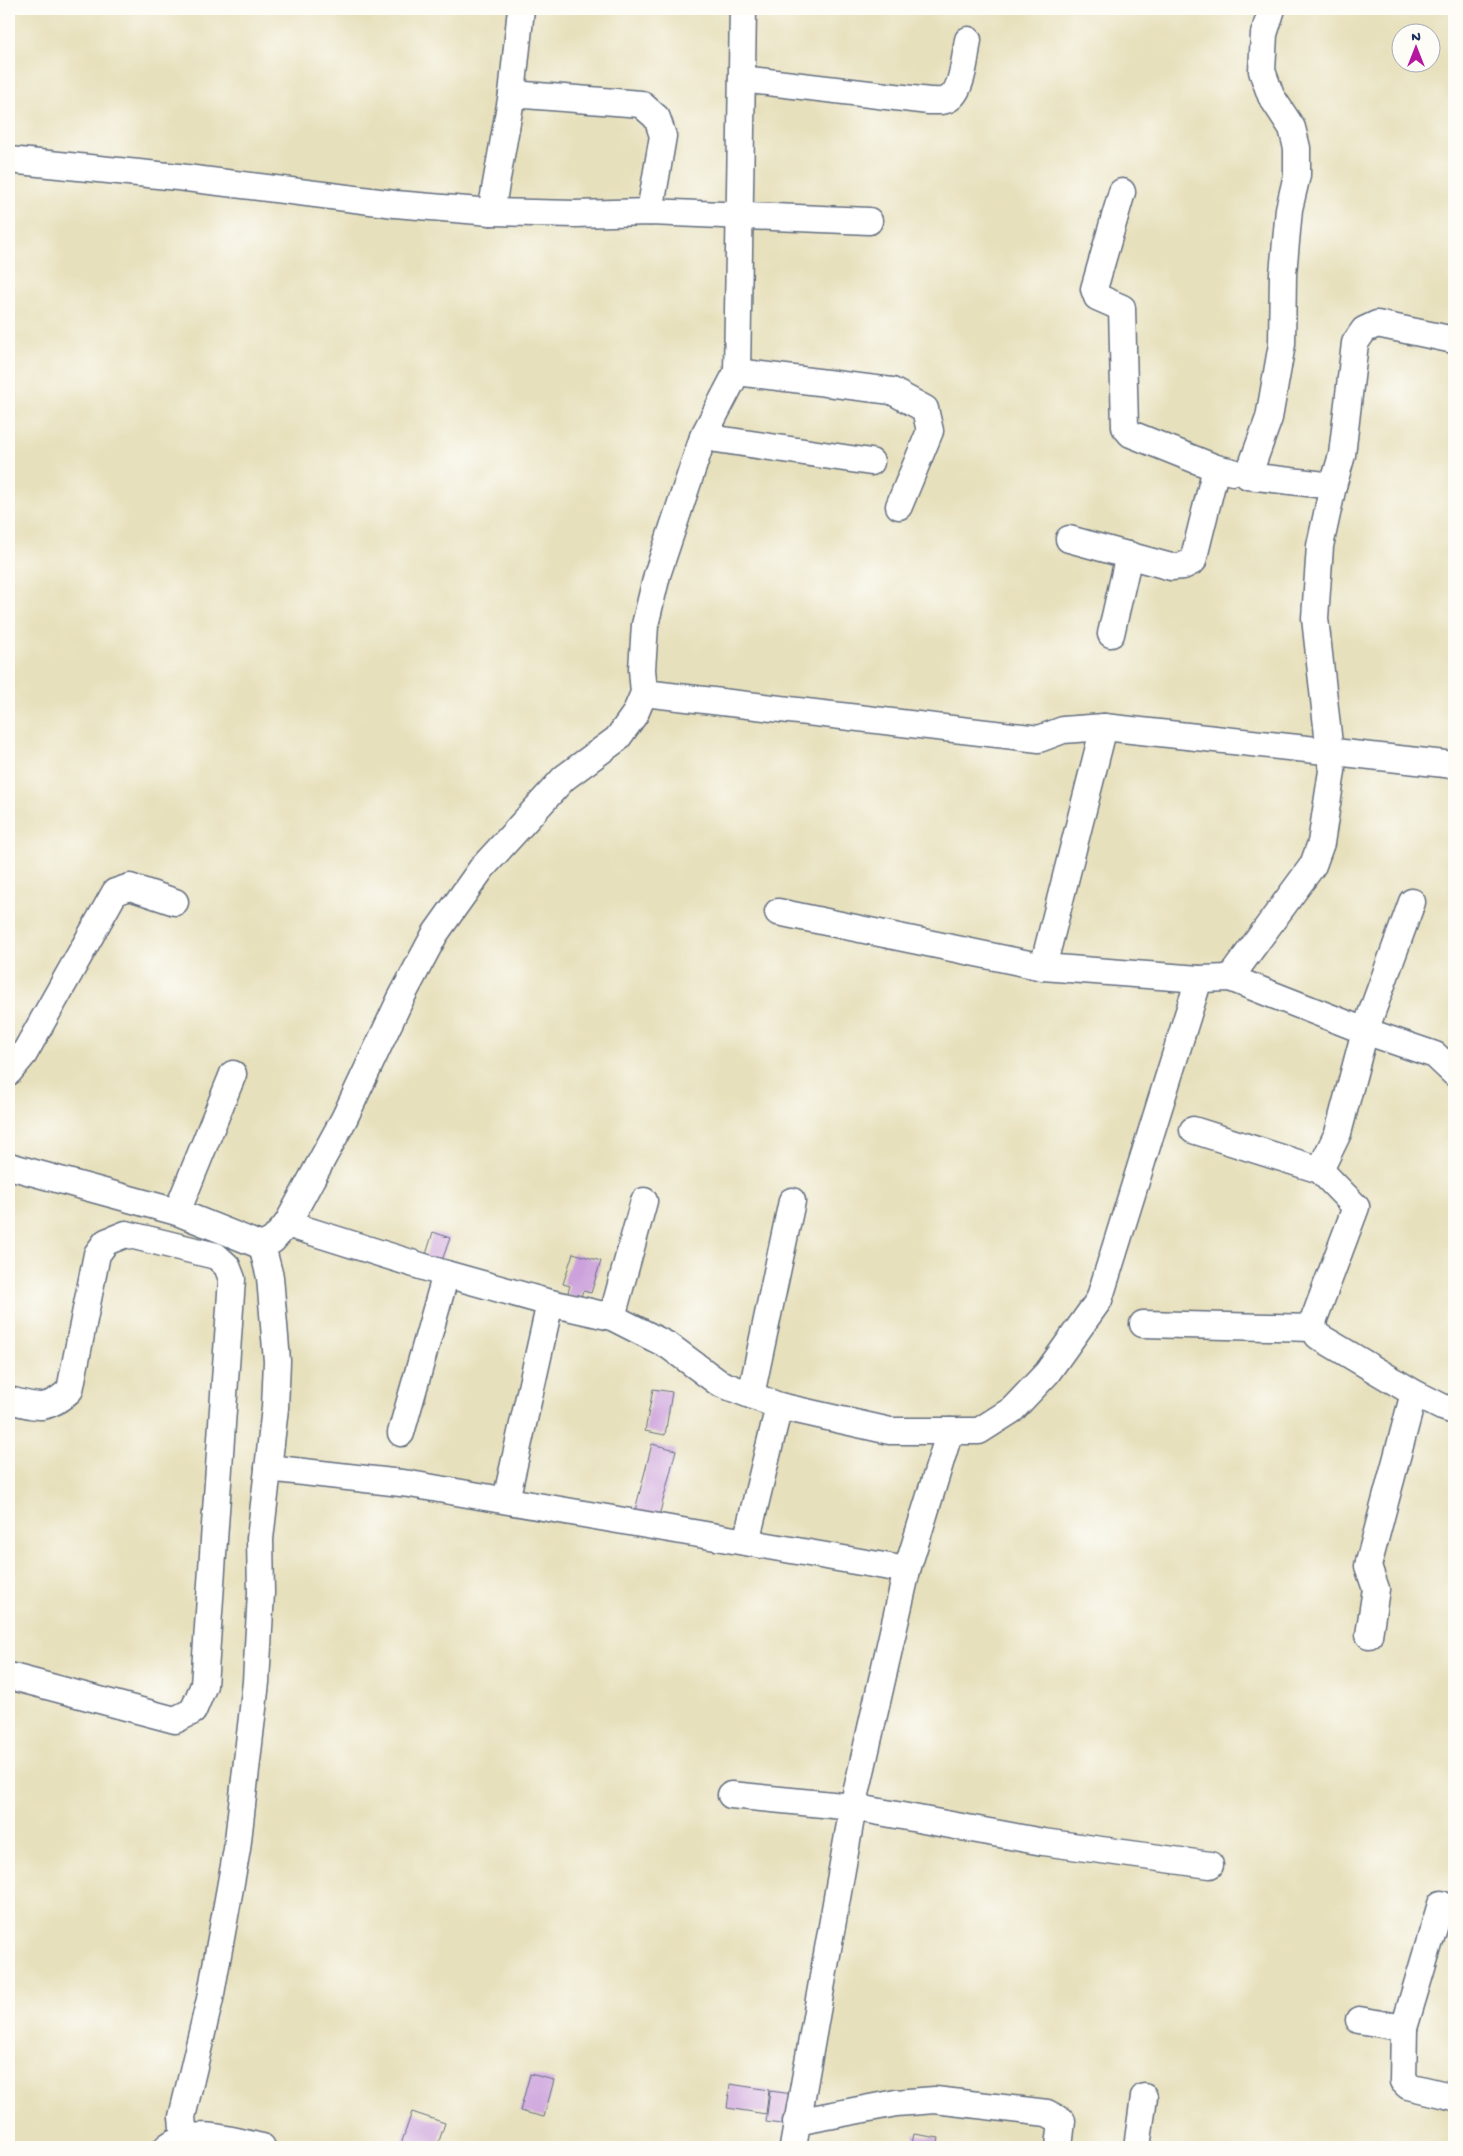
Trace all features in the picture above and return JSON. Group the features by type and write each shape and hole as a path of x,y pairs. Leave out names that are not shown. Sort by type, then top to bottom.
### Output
{"street":[{"path":"491,212 512,94 521,9"},
{"path":"262,1246 272,1240 287,1224 344,1119 401,998 435,934 482,868 564,778 617,739 635,714 644,693 642,669 645,625 656,575 703,437 737,372 743,9"},
{"path":"1248,476 1269,418 1282,344 1283,274 1289,209 1297,175 1297,148 1292,128 1272,96 1262,71 1264,34 1272,9"},
{"path":"742,79 928,101 946,100 952,96 959,86 968,40"},
{"path":"512,94 641,104 657,118 663,136 650,212"},
{"path":"9,160 178,177 396,204 491,212 575,214 650,212 868,221"},
{"path":"1122,192 1094,288 1096,297 1120,305 1122,308 1125,427 1131,434 1216,468 1248,476 1333,486"},
{"path":"1230,978 1313,865 1321,843 1332,771 1315,618 1320,546 1342,455 1355,343 1364,330 1377,324 1453,333"},
{"path":"737,372 892,391 925,409 930,431 899,506"},
{"path":"703,437 870,462"},
{"path":"1069,539 1171,567 1183,566 1193,561 1216,468"},
{"path":"1111,634 1129,556"},
{"path":"644,693 1038,739 1063,730 1104,727 1454,765"},
{"path":"1043,967 1104,727"},
{"path":"9,1072 24,1054 115,892 130,887 175,902"},
{"path":"1320,1170 1338,1133 1365,1031 1412,902"},
{"path":"778,912 1043,967 1199,979 1230,978 1365,1031 1435,1055 1454,1073"},
{"path":"287,1224 446,1274 550,1303 612,1317 669,1346 719,1383 779,1406 890,1431 979,1431 1012,1410 1047,1373 1099,1300 1199,979"},
{"path":"177,1212 233,1074"},
{"path":"1193,1130 1320,1170 1356,1208 1314,1319 1313,1328 1318,1336 1414,1393 1454,1411"},
{"path":"9,1166 177,1212 262,1246"},
{"path":"612,1317 644,1201"},
{"path":"751,1395 792,1201"},
{"path":"9,1400 40,1407 57,1402 70,1390 97,1254 106,1242 126,1234 216,1256 227,1266 232,1279 204,1685 193,1711 175,1720 9,1676"},
{"path":"262,1246 270,1277 277,1361 275,1408 260,1539 261,1593 256,1682 237,1849 210,1999 175,2142 209,2136 262,2147"},
{"path":"401,1433 446,1274"},
{"path":"506,1500 550,1303"},
{"path":"1143,1324 1313,1328"},
{"path":"1369,1635 1376,1589 1368,1566 1414,1393"},
{"path":"746,1542 779,1406"},
{"path":"793,2147 853,1806 907,1570 950,1431"},
{"path":"268,1468 410,1484 907,1570"},
{"path":"731,1795 853,1806 1044,1842 1210,1865"},
{"path":"1441,1904 1404,2028 1403,2081 1408,2086 1454,2098"},
{"path":"1359,2020 1404,2028"},
{"path":"1137,2147 1144,2097"},
{"path":"796,2122 896,2103 935,2100 1048,2114 1062,2121 1059,2147"}],"building":[{"path":"433,1232 450,1238 440,1266 424,1261"},
{"path":"573,1253 601,1261 591,1293 583,1291 580,1299 567,1295 570,1286 563,1284"},
{"path":"653,1389 672,1392 665,1435 645,1431"},
{"path":"652,1444 676,1450 657,1524 633,1518"},
{"path":"530,2074 554,2080 544,2117 520,2111"},
{"path":"730,2084 769,2090 766,2114 727,2108"},
{"path":"770,2091 793,2094 789,2125 766,2122"},
{"path":"412,2112 445,2123 437,2147 400,2147"},
{"path":"914,2134 939,2138 937,2147 911,2147"}]}
